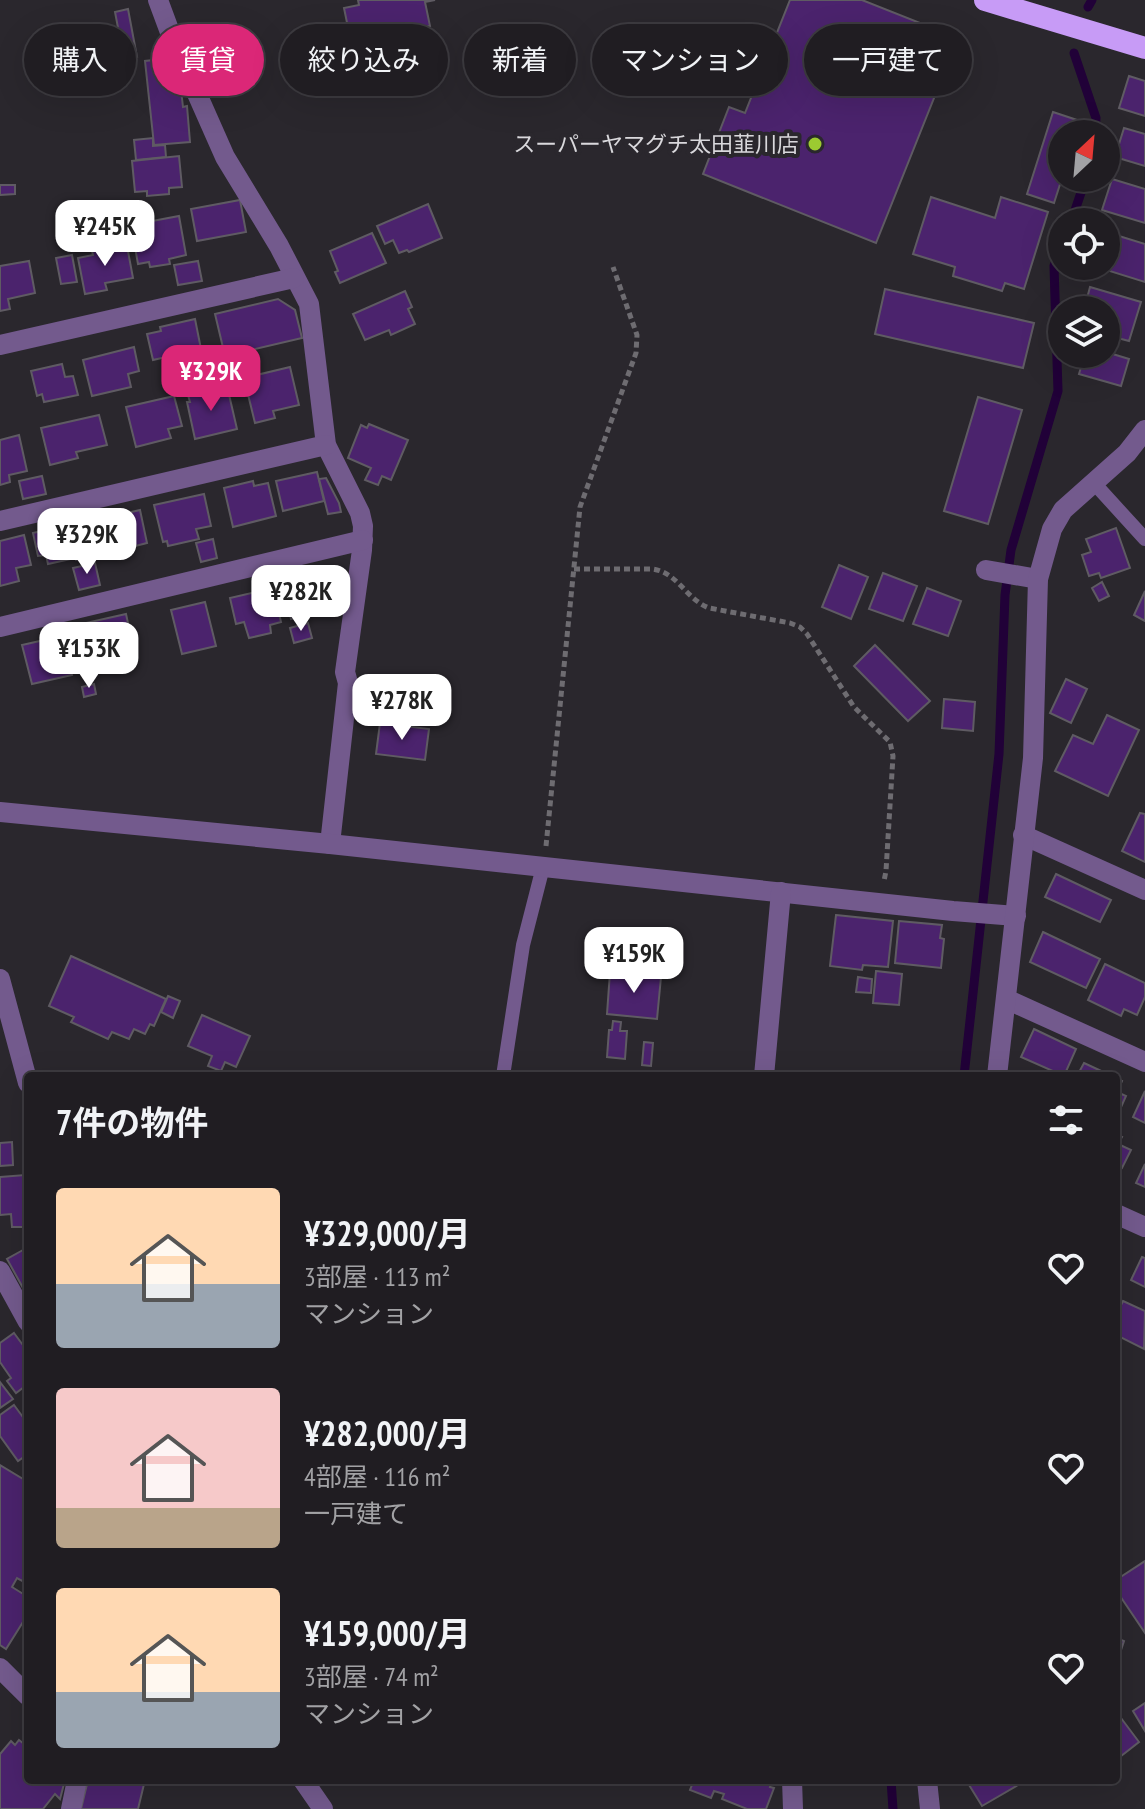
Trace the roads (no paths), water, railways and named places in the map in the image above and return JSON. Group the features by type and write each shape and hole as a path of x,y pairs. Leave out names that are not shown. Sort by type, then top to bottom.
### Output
{"highway":[{"path":"985,0 1145,48"}],"street":[{"path":"158,0 225,157 279,246 309,304 326,445 360,513 363,526 345,672 348,683 330,844"},
{"path":"0,345 294,278"},
{"path":"997,1072 1006,999 1010,915 1033,758 1033,578 1063,510 1127,453 1145,430"},
{"path":"0,521 326,445"},
{"path":"0,627 363,540"},
{"path":"986,570 1033,578"},
{"path":"0,812 1010,915"},
{"path":"1023,835 1145,890"},
{"path":"764,1072 781,892"},
{"path":"0,979 25,1072"},
{"path":"1006,999 1145,1062"},
{"path":"1120,1216 1145,1227"},
{"path":"0,1271 24,1315"},
{"path":"0,1668 24,1692"},
{"path":"71,1809 76,1784"},
{"path":"306,1784 323,1809"},
{"path":"792,1784 793,1809"},
{"path":"927,1784 930,1809"}],"lane":[{"path":"1094,483 1145,539"},
{"path":"504,1072 523,945 543,867"}],"waterway":[{"path":"1088,7 1092,0"},
{"path":"1074,53 1096,120"},
{"path":"1076,208 1081,192"},
{"path":"964,1072 999,754 1005,595 1011,550 1058,391 1054,280"},
{"path":"891,1784 893,1809"}],"place":[{"name":"スーパーヤマグチ太田韮川店","path":"815,144"}]}
